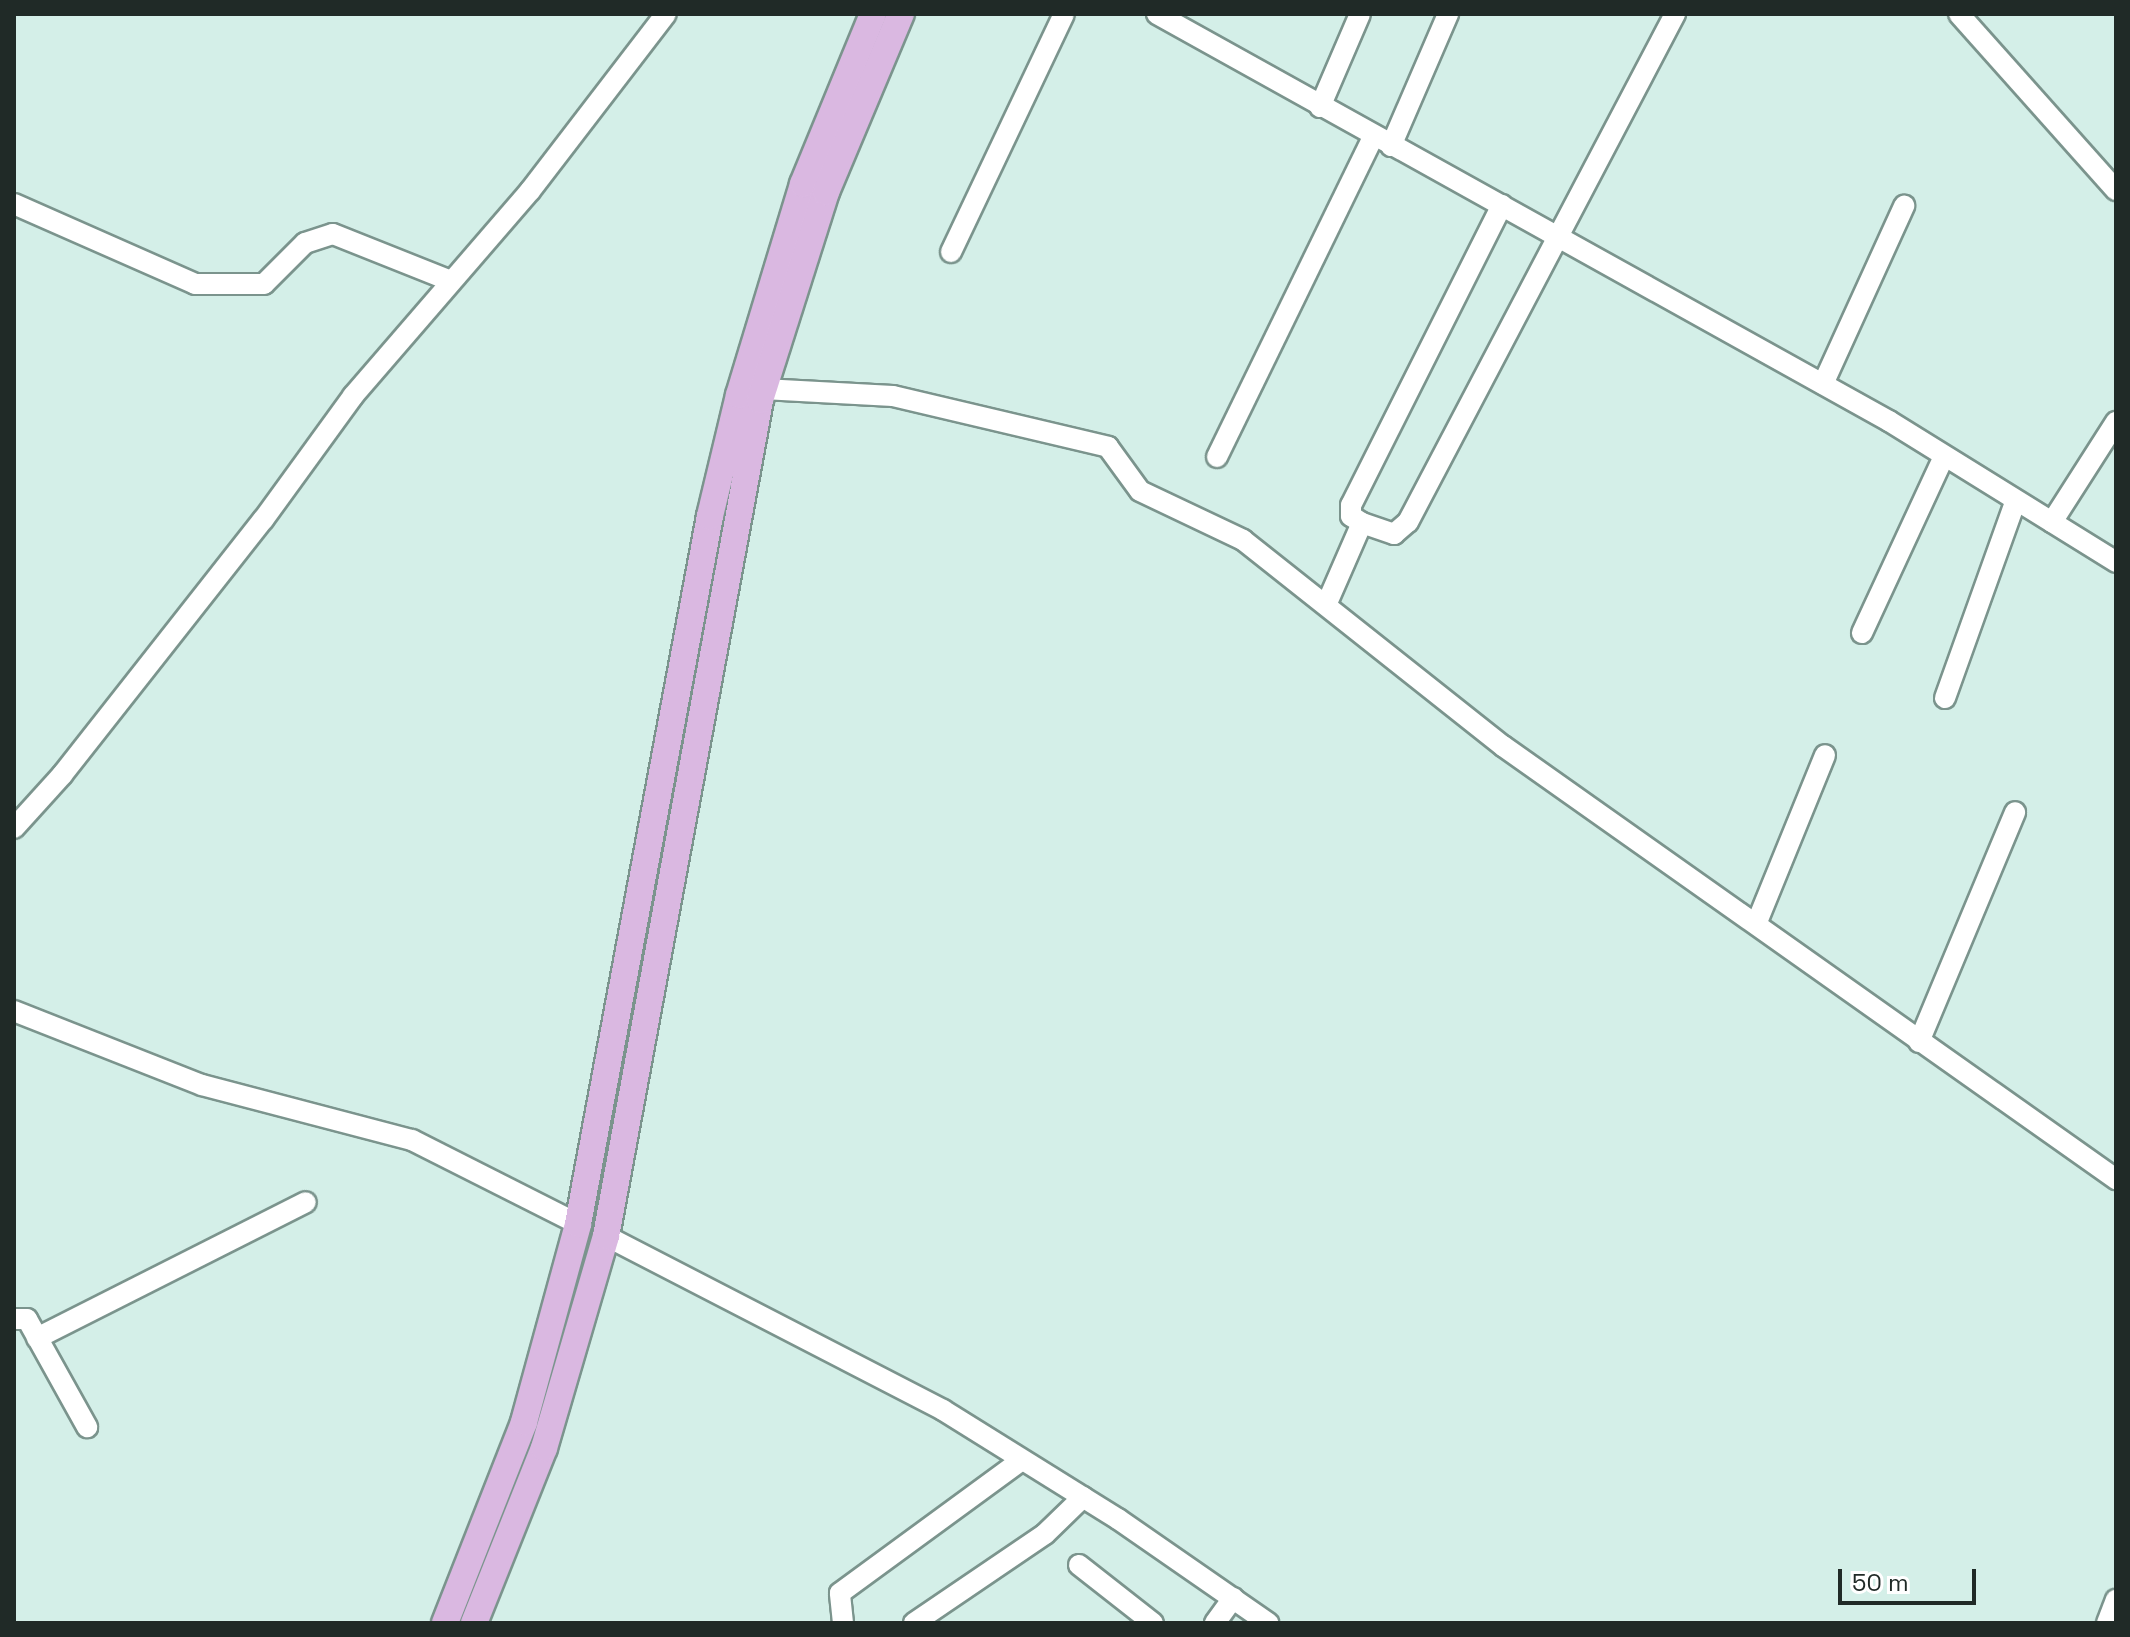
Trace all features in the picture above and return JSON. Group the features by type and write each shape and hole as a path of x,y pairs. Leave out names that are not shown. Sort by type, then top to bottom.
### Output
{"main road":[{"path":"445,1623 524,1422 578,1224 710,516 739,395 803,184 873,14"},
{"path":"474,1623 544,1448 606,1236 665,932 735,520 763,389 826,192 901,14"},
{"path":"635,927 665,932"}],"street":[{"path":"14,828 62,775 263,520 353,396 530,191 666,14"},
{"path":"951,252 1064,14"},
{"path":"1157,14 1823,384 2116,562"},
{"path":"1320,107 1360,14"},
{"path":"1217,457 1448,14"},
{"path":"1502,205 1351,505 1351,516 1362,523 1394,534 1403,530 1675,14"},
{"path":"1959,14 2116,190"},
{"path":"14,204 195,284 264,284 305,243 333,234 451,281"},
{"path":"1823,384 1904,206"},
{"path":"763,389 901,397 1103,444 1140,491 1243,540 1327,603 1503,746 1757,922 1919,1042 2116,1179"},
{"path":"2052,522 2116,422"},
{"path":"1862,633 1944,456"},
{"path":"1945,698 2016,500"},
{"path":"1327,603 1362,523"},
{"path":"1757,922 1825,755"},
{"path":"1919,1042 2015,812"},
{"path":"14,1011 202,1085 382,1128 578,1224"},
{"path":"37,1338 306,1202"},
{"path":"606,1236 866,1368 1083,1497 1268,1623"},
{"path":"14,1319 27,1319 87,1427"},
{"path":"843,1623 840,1593 1022,1460"},
{"path":"914,1623 1045,1534 1083,1497"},
{"path":"1079,1565 1153,1623"},
{"path":"1215,1623 1233,1598"},
{"path":"2107,1623 2116,1600"}]}
